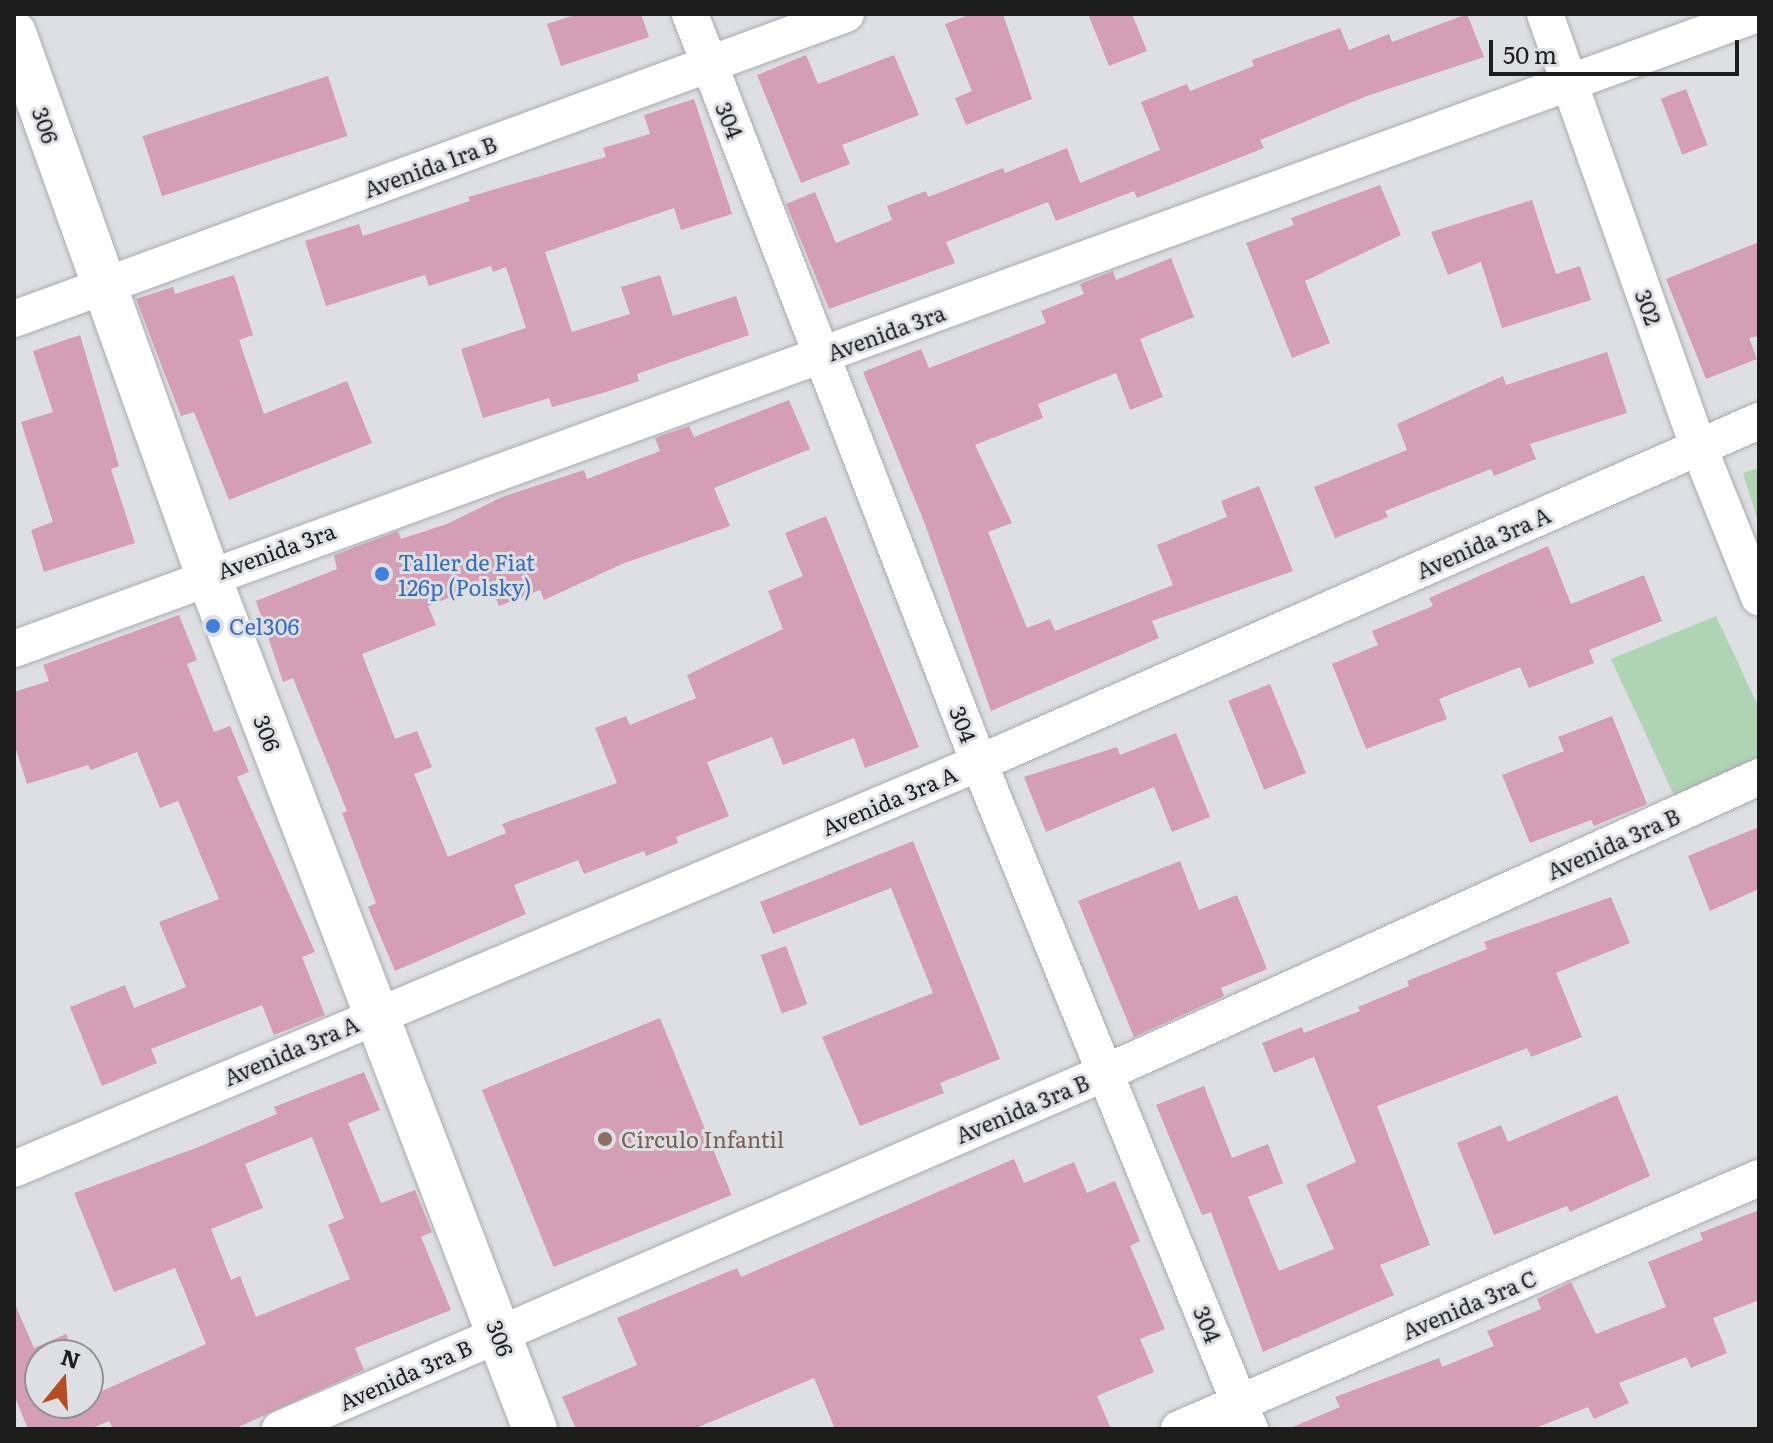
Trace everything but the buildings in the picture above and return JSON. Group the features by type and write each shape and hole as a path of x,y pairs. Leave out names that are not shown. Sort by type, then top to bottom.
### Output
{"street":[{"name":"304","path":"690,14 979,763 1245,1416"},
{"name":"Avenida 1ra B","path":"14,319 846,14"},
{"name":"302","path":"1545,14 1699,448 1759,597"},
{"name":"Avenida 3ra","path":"14,649 208,575 823,355 1758,14"},
{"name":"306","path":"14,33 102,286 208,575 535,1429"},
{"name":"Avenida 3ra A","path":"14,1169 375,1014 979,763 1759,421"},
{"name":"Avenida 3ra B","path":"280,1429 1107,1072 1759,777"},
{"name":"Avenida 3ra C","path":"1179,1429 1245,1416 1759,1178"}],"green space":[{"path":"1759,468 1759,524 1743,473"},
{"path":"1716,616 1759,708 1759,768 1678,804 1611,659"}],"place":[{"name":"Taller de Fiat 126p (Polsky)","path":"382,574"},
{"name":"Cel306","path":"213,626"},
{"name":"Círculo Infantil","path":"605,1139"}]}
